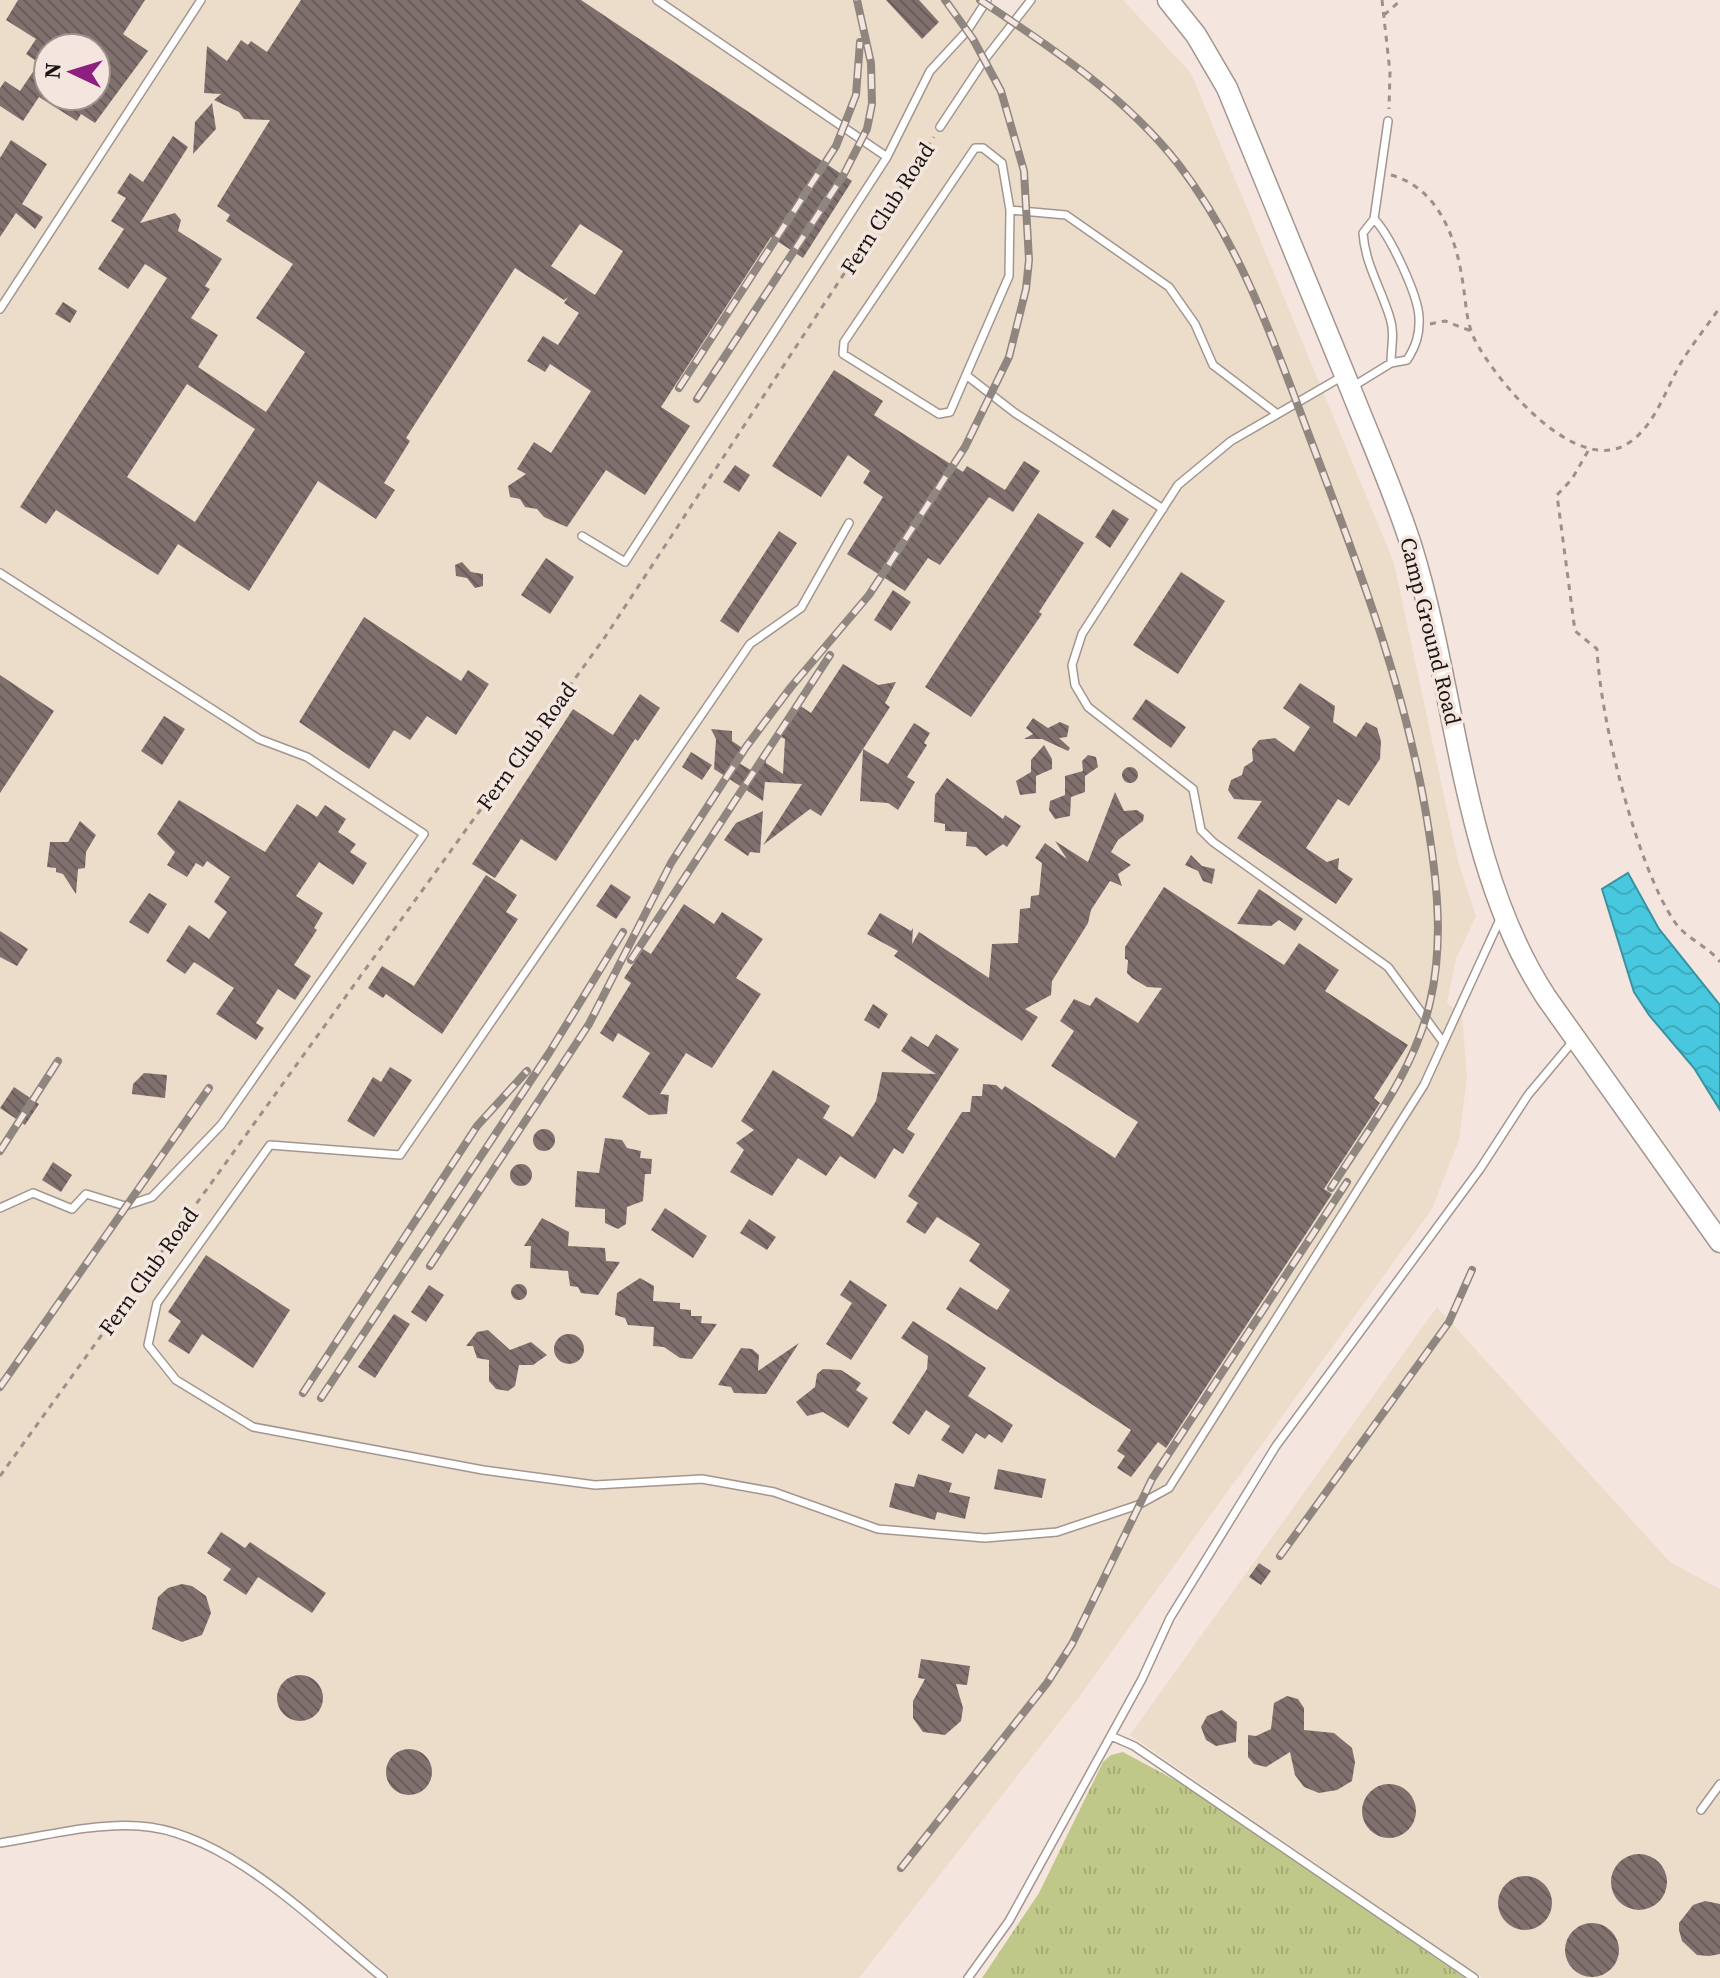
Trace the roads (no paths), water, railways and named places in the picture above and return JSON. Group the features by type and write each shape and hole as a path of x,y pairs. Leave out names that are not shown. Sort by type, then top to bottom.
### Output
{"street":[{"name":"Camp Ground Road","path":"1168,0 1196,35 1227,88 1397,504 1422,582 1486,864 1501,915 1527,969 1720,1242"}],"lane":[{"path":"0,309 201,0"},
{"path":"657,0 887,157"},
{"path":"582,536 625,562 887,157 930,71 967,31 987,0"},
{"name":"Fern Club Road","path":"940,127 985,59 1031,0"},
{"path":"1388,121 1374,219 1363,233 1365,255 1391,319 1394,335 1391,363"},
{"path":"975,148 983,148 1002,163 1010,210 1009,276 950,412 939,414 843,354 844,342 975,148"},
{"path":"1010,210 1066,215 1169,287 1195,324 1213,365 1276,413"},
{"path":"1374,219 1386,231 1419,313 1419,336 1407,360 1391,363 1276,413 1231,441 1178,485 1082,634 1072,665 1075,685 1088,707 1193,789 1201,830 1213,842 1388,967 1443,1042"},
{"path":"966,375 1015,413 1163,509"},
{"path":"849,523 801,608 750,644 400,1155 270,1145 157,1303 148,1345 176,1380 253,1427 483,1470 595,1485 702,1479 774,1492 878,1529 985,1538 1057,1532 1138,1505 1169,1488 1424,1085 1501,915"},
{"path":"0,573 259,739 307,757 424,834 221,1125 152,1197 125,1206 86,1194 72,1209 33,1193 0,1208"},
{"path":"968,1978 1009,1921 1111,1736 1170,1618 1276,1446 1480,1169 1528,1095 1575,1039"},
{"path":"1111,1736 1134,1746 1474,1978"},
{"path":"1701,1810 1720,1784"},
{"path":"0,1843 110,1826 142,1826 203,1842 270,1887 383,1978"}],"water":[{"path":"1628,873 1659,929 1720,1005 1720,1110 1694,1068 1649,1015 1634,992 1602,889"}],"railway":[{"path":"697,399 843,176 867,129 872,104 871,63 857,0"},
{"path":"430,1266 589,1024 671,863 746,747 791,687 869,595 965,447 1009,357 1026,289 1029,260 1024,171 1001,91 973,39 945,0"},
{"path":"980,0 1060,55 1135,117 1179,165 1223,232 1273,341 1351,547 1397,687 1410,735 1432,853 1438,917 1437,960 1430,1002 1413,1052 1375,1122 1331,1188"},
{"path":"679,388 836,146 856,95 860,42"},
{"path":"631,960 830,655"},
{"path":"321,1398 549,1053 623,932"},
{"path":"0,1151 58,1061"},
{"path":"303,1393 477,1126 527,1071"},
{"path":"0,1387 209,1088"},
{"path":"901,1868 1047,1683 1072,1644 1152,1479 1347,1182"},
{"path":"1280,1556 1449,1322 1472,1270"}]}
